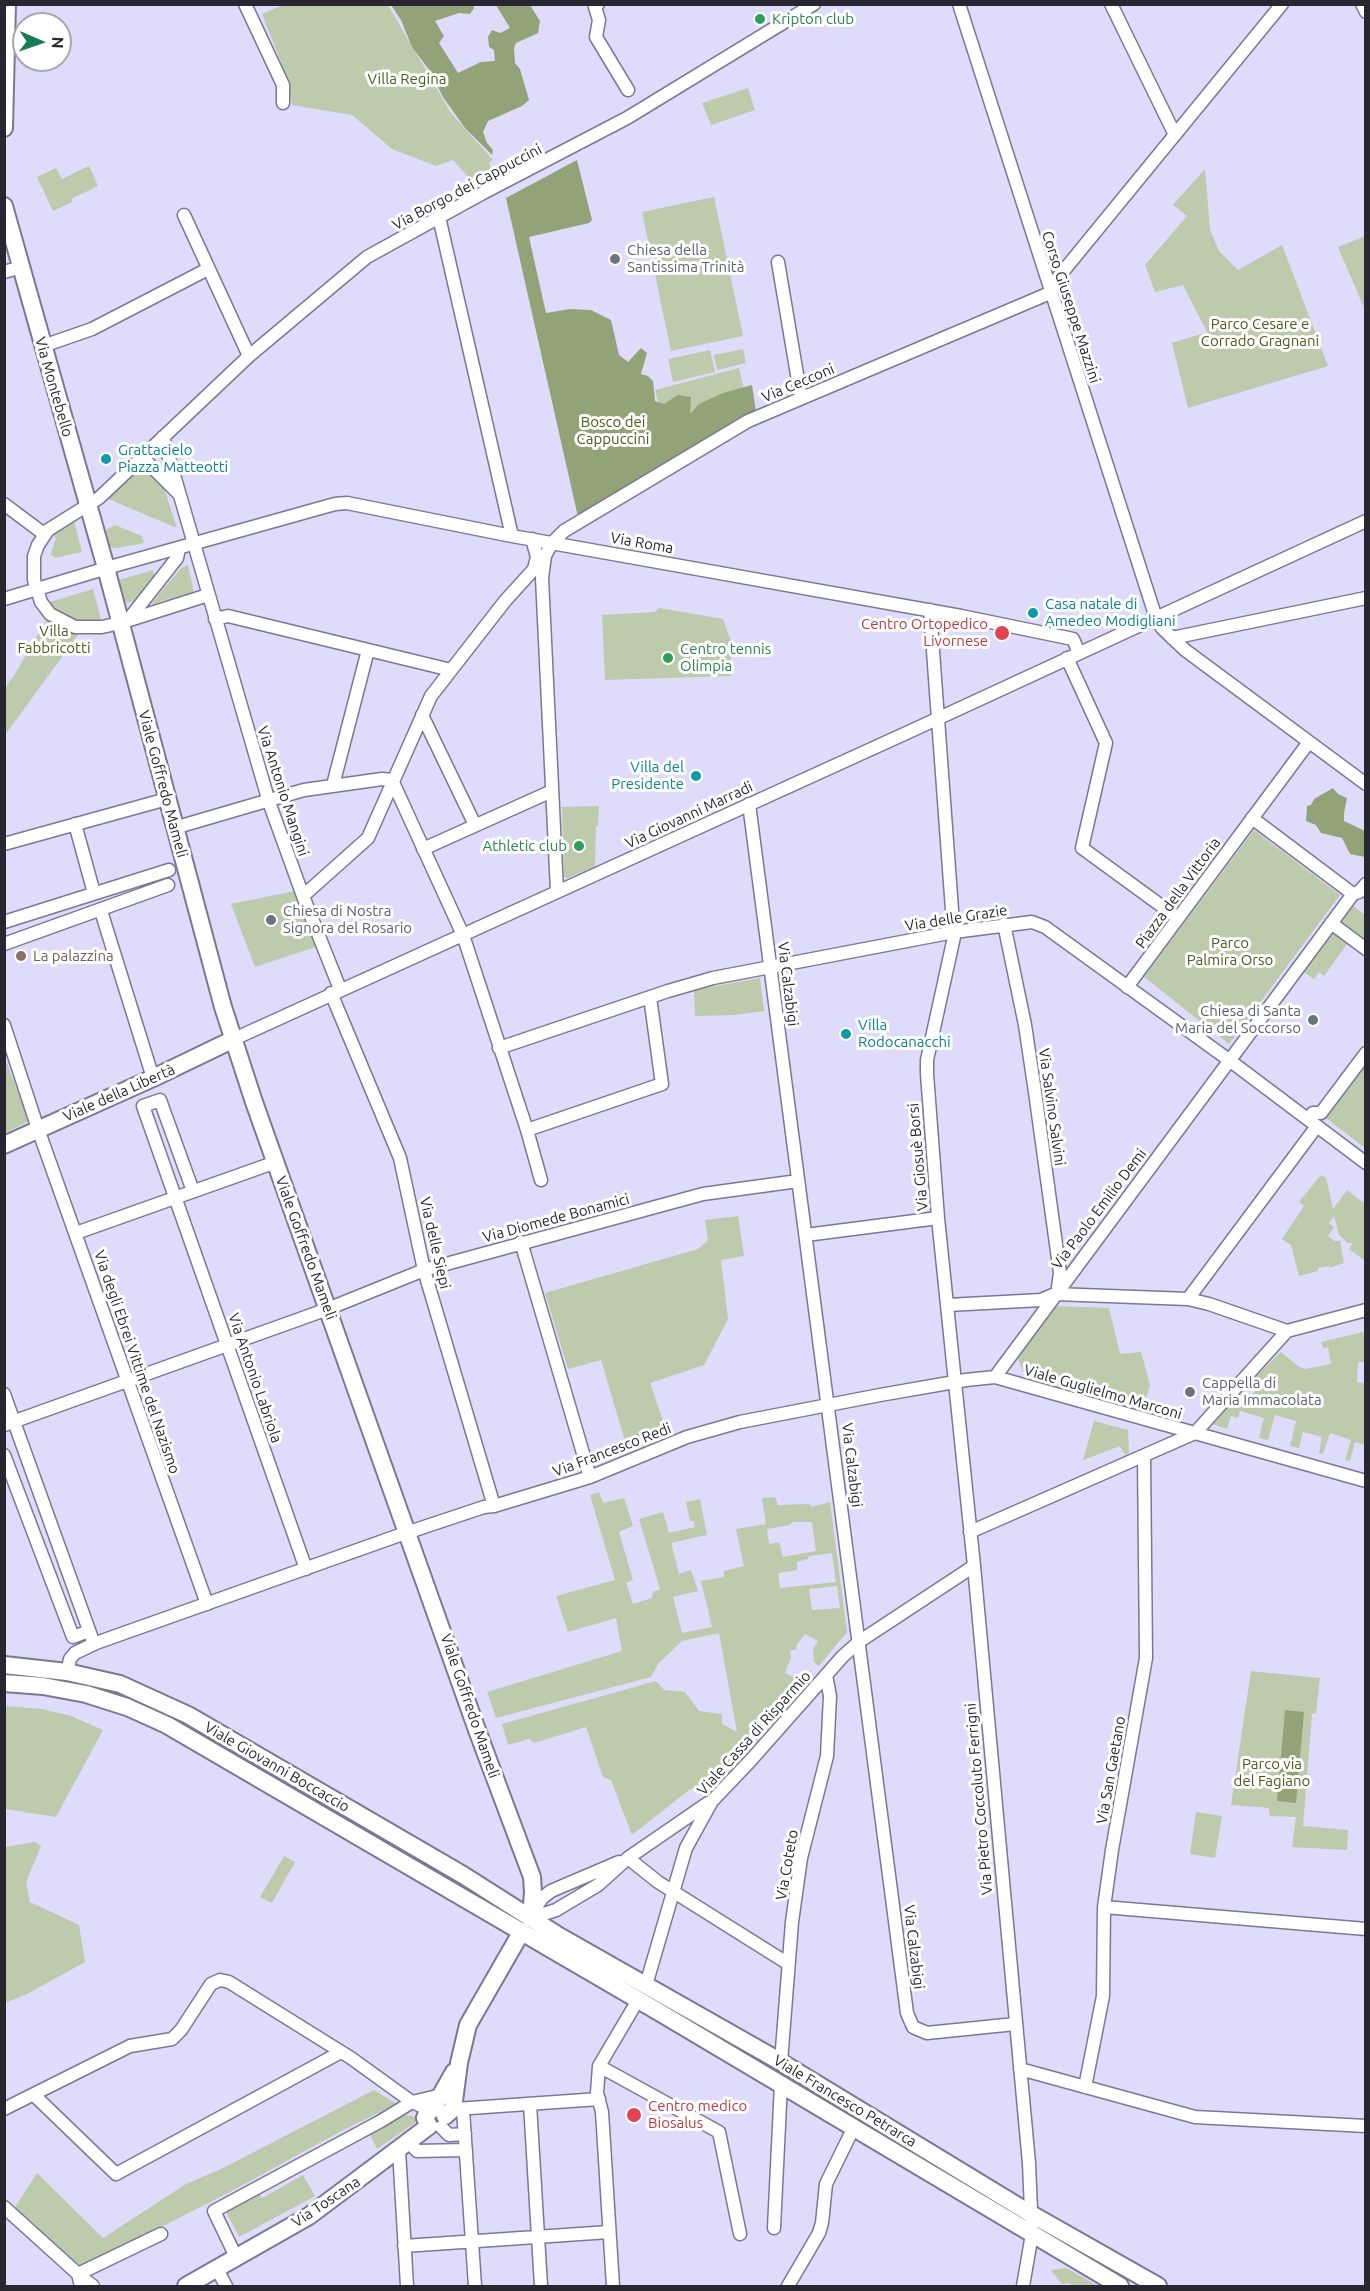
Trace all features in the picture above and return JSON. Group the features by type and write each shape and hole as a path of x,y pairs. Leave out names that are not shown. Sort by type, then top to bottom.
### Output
{"street":[{"path":"4,128 7,4"},
{"path":"245,4 284,85 283,103"},
{"name":"Via Borgo dei Cappuccini","path":"44,534 99,498 249,356 367,256 589,140 814,4"},
{"name":"Corso Giuseppe Mazzini","path":"959,4 1156,618"},
{"path":"1111,4 1175,135"},
{"path":"1050,293 1056,280 1282,4"},
{"path":"1362,4 1365,12"},
{"path":"597,6 599,20 596,37 640,111"},
{"name":"Via Montebello","path":"4,206 13,270 43,346 106,568"},
{"path":"184,215 249,356"},
{"path":"439,217 512,536"},
{"path":"778,262 801,398"},
{"path":"43,346 92,329 208,269"},
{"name":"Via Cecconi","path":"552,543 571,527 748,421 1050,293"},
{"name":"Via Antonio Mangini","path":"163,436 269,802 336,991"},
{"path":"143,458 178,494"},
{"path":"4,504 44,534 34,556 36,590 50,614 68,625 92,628 208,597"},
{"name":"Via Roma","path":"36,590 106,568 341,504 355,504 512,536 930,610 1073,639 1079,653"},
{"name":"Via Giovanni Marradi","path":"234,1039 1365,521"},
{"path":"571,527 573,538 580,547"},
{"path":"303,896 368,838 431,696 534,569 537,560 532,539"},
{"path":"552,543 545,556 542,578 557,891"},
{"path":"124,621 177,558 179,549"},
{"name":"Viale Goffredo Mameli","path":"106,568 124,621 166,799 223,1007 276,1162 532,1877 533,1892 526,1925"},
{"path":"526,577 542,578"},
{"path":"4,599 36,590"},
{"path":"1172,638 1365,598"},
{"name":"Via Giosuè Borsi","path":"930,610 954,942 927,1060 938,1218 955,1382"},
{"path":"215,619 228,616 451,670"},
{"path":"1156,618 1162,628 1185,650 1365,784"},
{"path":"333,785 368,650"},
{"path":"1067,658 1106,743 1082,848 1178,918"},
{"path":"422,716 475,825"},
{"name":"Piazza della Vittoria","path":"1127,987 1309,742"},
{"path":"174,828 304,790 382,779 393,780"},
{"path":"393,780 463,935 541,1179"},
{"path":"423,849 552,791"},
{"path":"4,844 166,799"},
{"name":"Via Calzabigi","path":"749,804 910,2021 920,2031 927,2033 1015,2024"},
{"path":"1252,818 1353,894"},
{"path":"75,824 94,893"},
{"path":"4,922 170,870"},
{"path":"1229,1060 1353,894 1359,892 1365,884"},
{"path":"4,944 168,885"},
{"path":"101,911 153,1078"},
{"name":"Via delle Grazie","path":"499,1048 713,978 954,932 1027,921 1045,927 1127,987"},
{"path":"1331,923 1365,948"},
{"name":"Via Salvino Salvini","path":"1004,924 1039,1116 1060,1273 1055,1294"},
{"path":"1127,987 1229,1060 1365,1163"},
{"name":"Via delle Siepi","path":"336,991 397,1149 424,1270 494,1506"},
{"path":"527,1130 662,1084 650,997"},
{"name":"Via degli Ebrei Vittime del Nazismo","path":"4,1025 38,1129 207,1605"},
{"name":"Viale della Libertà","path":"4,1145 234,1039"},
{"path":"1188,1299 1313,1123 1313,1113 1321,1113 1365,1053"},
{"name":"Via Paolo Emilio Demi","path":"995,1377 1229,1060"},
{"name":"Via Antonio Labriola","path":"193,1191 160,1100 144,1106 306,1569"},
{"path":"76,1233 276,1162"},
{"name":"Via Diomede Bonamici","path":"9,1423 328,1308 424,1270 714,1191 798,1181"},
{"path":"806,1235 938,1218"},
{"path":"522,1242 590,1477"},
{"path":"948,1305 1041,1300 1055,1294 1188,1299 1287,1331 1365,1311"},
{"path":"970,1532 1195,1433 1287,1331"},
{"name":"Viale Guglielmo Marconi","path":"829,1405 995,1377 1365,1481"},
{"name":"Via Pietro Coccoluto Ferrigni","path":"955,1382 1020,2069 1031,2214 1032,2234 1023,2286"},
{"path":"4,1394 9,1423 94,1644"},
{"name":"Via Francesco Redi","path":"78,1651 484,1507 590,1477 651,1451 718,1427 829,1405"},
{"path":"4,1455 78,1651 70,1659 64,1689"},
{"name":"Via San Gaetano","path":"1084,2087 1103,1996 1104,1907 1146,1658 1144,1457"},
{"name":"Viale Cassa di Risparmio","path":"599,2066 642,1992 690,1838 712,1801 826,1675 860,1641 974,1566"},
{"path":"73,1637 89,1631"},
{"name":"Viale Giovanni Boccaccio","path":"4,1665 67,1672 120,1684 188,1715 463,1875 526,1925"},
{"name":"Via Coteto","path":"780,2062 787,1963 801,1858 827,1756 830,1696 826,1675"},
{"name":"Viale Giovanni Boccaccio","path":"4,1683 64,1689 118,1703 167,1725 526,1925"},
{"path":"526,1925 598,1885 628,1858 712,1801"},
{"path":"465,2134 448,2135 442,2113 471,2019 526,1925 542,1898 551,1891 628,1858"},
{"path":"628,1858 653,1879 787,1963"},
{"path":"1104,1907 1365,1929"},
{"name":"Viale Francesco Petrarca","path":"526,1925 642,1992 780,2062 1031,2214 1158,2286"},
{"path":"4,2109 130,2046 172,2039 181,2030 213,1982 220,1980 229,1982 341,2052 412,2102 442,2113 465,2134 476,2286"},
{"name":"Viale Francesco Petrarca","path":"642,1992 781,2084 1120,2286"},
{"path":"33,2095 116,2174 341,2052"},
{"path":"613,2286 602,2112 599,2099 599,2066 718,2132 740,2234"},
{"path":"1020,2069 1195,2117 1365,2126"},
{"path":"774,2228 781,2084"},
{"path":"412,2102 442,2113 599,2099"},
{"path":"236,2257 214,2211 412,2102"},
{"path":"530,2104 542,2286"},
{"name":"Via Toscana","path":"186,2286 320,2209 404,2146 442,2113"},
{"path":"788,2286 819,2233 822,2223 823,2191 854,2127"},
{"path":"407,2286 404,2246 404,2146 417,2151 466,2150"},
{"path":"4,2207 79,2280 93,2286"},
{"path":"404,2246 609,2232"},
{"path":"79,2280 161,2235"},
{"path":"217,2269 226,2286"}],"green space":[{"name":"Villa Regina","path":"283,5 388,5 451,113 493,160 489,162 491,169 470,179 453,160 436,166 392,149 352,115 292,105 288,80 262,14"},
{"path":"391,5 473,5 474,8 470,14 459,13 435,21 444,36 439,43 458,73 481,62 495,61 494,50 489,47 488,37 492,30 500,33 510,28 496,5 530,5 540,21 538,33 516,43 514,48 515,63 520,69 529,100 522,106 488,121 483,132 487,143 493,150 492,155 465,128 443,97 430,71 412,47 401,20"},
{"path":"748,88 755,110 711,125 702,103"},
{"name":"Bosco dei Cappuccini","path":"577,160 592,220 589,223 529,237 546,313 570,309 591,310 611,320 619,355 628,362 641,348 647,353 641,374 653,381 655,401 664,404 678,395 691,397 690,414 699,404 723,393 752,385 756,412 578,517 506,198"},
{"path":"89,166 98,186 53,211 37,177 56,168 62,179"},
{"name":"Parco Cesare e Corrado Gragnani","path":"1205,169 1210,230 1219,251 1238,270 1282,245 1328,366 1188,408 1172,343 1207,332 1183,285 1155,292 1145,265 1187,216 1173,205"},
{"path":"714,197 743,336 671,351 642,212"},
{"path":"1365,236 1365,310 1338,247"},
{"path":"743,349 746,363 717,370 714,355"},
{"path":"710,350 715,372 673,382 668,359"},
{"path":"739,368 749,410 671,453 655,390"},
{"path":"148,473 164,488 177,528 106,498 136,474"},
{"path":"74,521 82,552 54,558 53,555 50,556 56,538 53,535"},
{"path":"115,525 142,536 144,543 118,548 110,547 106,530"},
{"path":"188,565 194,592 151,604 181,568"},
{"path":"153,570 155,579 137,600 126,603 119,580"},
{"path":"93,589 101,619 81,622 67,617 50,602"},
{"name":"Centro tennis Olimpia","path":"659,608 723,619 731,641 731,676 605,680 602,615 655,612"},
{"name":"Villa Fabbricotti","path":"50,614 83,628 5,735 5,688"},
{"path":"1333,788 1338,794 1347,798 1344,821 1365,831 1365,857 1350,854 1342,838 1321,833 1316,825 1306,821 1307,806"},
{"name":"Athletic club","path":"599,806 595,867 567,878 564,876 562,807"},
{"name":"Parco Palmira Orso","path":"1254,830 1340,895 1229,1044 1144,977"},
{"path":"300,890 322,945 255,967 231,904"},
{"path":"1351,904 1365,915 1365,944 1336,925"},
{"path":"1334,928 1350,940 1324,976 1319,972 1314,979 1302,971"},
{"path":"760,978 764,1011 734,1015 695,1016 694,990"},
{"path":"4,1056 29,1121 5,1133 4,1133"},
{"path":"1365,1057 1365,1148 1322,1115"},
{"path":"1321,1175 1326,1178 1333,1209 1347,1190 1365,1204 1365,1261 1349,1249 1353,1243 1348,1243 1339,1235 1334,1216 1329,1223 1334,1227 1328,1236 1335,1241 1340,1241 1344,1263 1329,1268 1329,1266 1318,1268 1318,1271 1299,1276 1291,1245 1282,1239 1304,1206 1299,1202"},
{"path":"738,1216 744,1256 721,1260 728,1319 704,1365 650,1383 667,1433 627,1448 601,1360 568,1369 545,1293 698,1249 708,1240 705,1220"},
{"path":"1055,1306 1109,1308 1120,1354 1141,1352 1150,1385 1144,1405 1023,1372 1017,1356"},
{"path":"1363,1332 1365,1362 1358,1362 1357,1382 1365,1383 1365,1445 1355,1442 1350,1461 1345,1460 1351,1440 1330,1433 1323,1454 1319,1453 1322,1437 1303,1432 1299,1448 1290,1446 1296,1421 1275,1415 1268,1440 1259,1438 1264,1418 1240,1411 1238,1418 1231,1416 1227,1429 1209,1423 1237,1394 1244,1402 1262,1385 1255,1377 1281,1352 1299,1367 1306,1369 1331,1364 1328,1347 1323,1348 1321,1342"},
{"path":"1094,1421 1128,1430 1129,1453 1125,1455 1120,1446 1083,1460"},
{"path":"599,1492 603,1503 624,1498 633,1526 619,1532 633,1580 626,1583 633,1604 652,1598 653,1592 660,1589 639,1519 663,1512 669,1533 695,1527 694,1521 690,1521 686,1502 700,1499 707,1535 671,1543 679,1574 691,1570 698,1591 673,1597 682,1633 712,1627 701,1581 724,1577 724,1571 744,1566 736,1529 766,1524 762,1498 775,1497 778,1505 810,1504 811,1507 830,1502 847,1632 819,1666 814,1662 813,1648 818,1641 805,1634 796,1649 790,1651 791,1658 785,1673 797,1679 803,1671 812,1671 787,1707 715,1782 689,1790 632,1835 611,1780 603,1777 586,1727 534,1743 529,1739 508,1745 502,1724 656,1681 664,1690 685,1692 699,1711 722,1714 722,1724 737,1732 719,1633 682,1641 658,1664 651,1677 496,1718 487,1692 622,1651 616,1618 568,1632 556,1596 615,1580 590,1495","holes":["793,1522 812,1522 816,1551 783,1557 779,1542 769,1544 767,1529 789,1525","832,1553 836,1582 780,1588 778,1573 797,1570 797,1562 808,1559 809,1556","837,1586 840,1608 812,1610 809,1589"]},
{"name":"Parco via del Fagiano","path":"1251,1671 1320,1678 1316,1713 1312,1714 1303,1826 1348,1830 1347,1850 1292,1847 1296,1817 1270,1816 1269,1808 1231,1805"},
{"path":"89,1685 139,1695 463,1882 517,1918 514,1919 90,1688"},
{"path":"5,1706 42,1709 71,1716 103,1730 56,1817 5,1809"},
{"path":"1285,1710 1304,1712 1296,1803 1277,1801"},
{"path":"1196,1812 1222,1816 1215,1858 1190,1854"},
{"path":"35,1842 41,1846 26,1882 30,1902 79,1925 85,1962 27,1994 5,2003 5,1847"},
{"path":"284,1856 295,1862 272,1903 260,1897"},
{"path":"555,1940 723,2036 1016,2215 645,1999"},
{"path":"374,2090 397,2104 78,2269 15,2207 37,2173 103,2238 186,2184 221,2169"},
{"path":"406,2115 416,2117 416,2122 377,2149 369,2133"},
{"path":"303,2175 315,2196 239,2237 225,2210 258,2191 262,2198"},
{"path":"1066,2268 1098,2286 1062,2284 1051,2270"}],"place":[{"name":"Kripton club","path":"760,19"},
{"name":"Chiesa della Santissima Trinità","path":"615,259"},
{"name":"Grattacielo Piazza Matteotti","path":"106,459"},
{"name":"Casa natale di Amedeo Modigliani","path":"1033,613"},
{"name":"Centro Ortopedico Livornese","path":"1002,633"},
{"name":"Centro tennis Olimpia","path":"668,658"},
{"name":"Villa del Presidente","path":"696,776"},
{"name":"Athletic club","path":"579,846"},
{"name":"Chiesa di Nostra Signora del Rosario","path":"271,920"},
{"name":"La palazzina","path":"21,956"},
{"name":"Chiesa di Santa Maria del Soccorso","path":"1313,1020"},
{"name":"Villa Rodocanacchi","path":"846,1034"},
{"name":"Cappella di Maria Immacolata","path":"1190,1392"},
{"name":"Centro medico Biosalus","path":"634,2115"}]}
